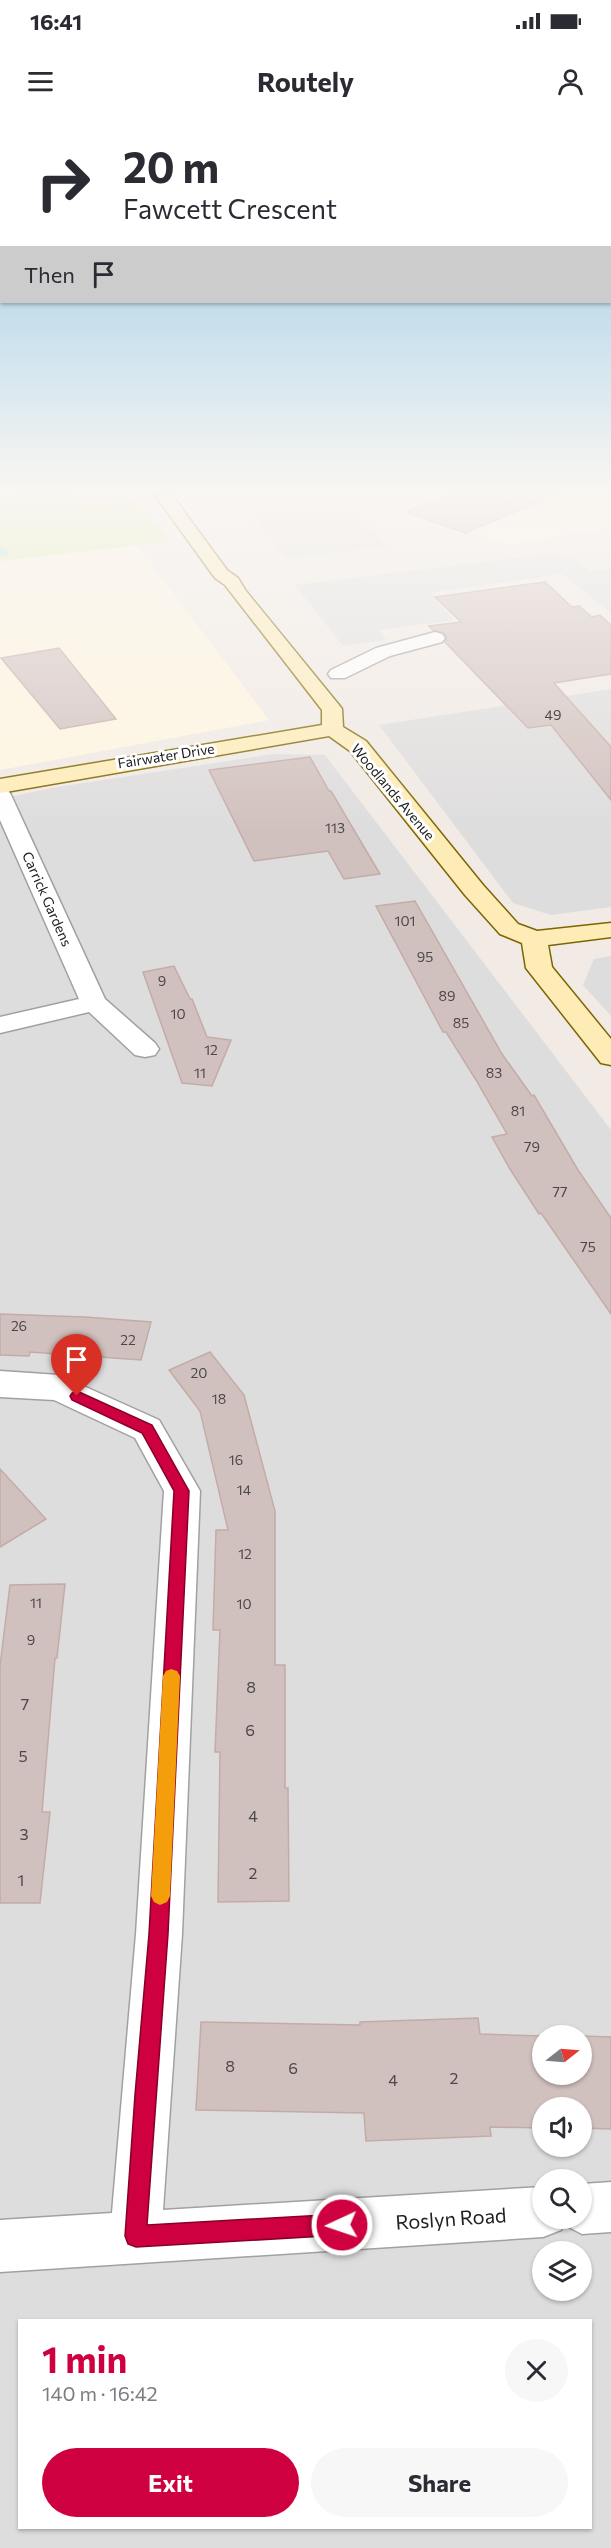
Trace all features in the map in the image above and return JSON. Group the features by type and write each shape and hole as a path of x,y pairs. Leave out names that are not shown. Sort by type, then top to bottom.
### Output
{"street":[{"path":"247,604 315,685 332,709 333,729"},
{"path":"369,637 383,652"},
{"path":"338,674 383,652 435,638"},
{"name":"Fairwater Drive","path":"0,786 333,729"},
{"name":"Woodlands Avenue","path":"333,729 358,746 508,929 534,939"},
{"name":"Carrick Gardens","path":"0,795 94,1003 145,1049"},
{"path":"611,930 534,939 539,968 611,1057"},
{"path":"0,1025 14,1024 94,1003"},
{"path":"0,1384 59,1388 147,1429 182,1491 159,1934 136,2236"},
{"path":"592,2208 611,2207"},
{"name":"Roslyn Road","path":"0,2246 532,2213"}],"shaded area":[{"path":"0,604 181,604 269,720 0,770"},
{"path":"310,604 440,604 454,620 379,630 386,640 343,646"},
{"path":"599,604 611,604 611,614"},
{"path":"611,689 611,907 551,915 513,903 379,725"},
{"path":"274,754 325,755 611,1130 611,2548 0,2548 0,799 51,788"},
{"path":"611,956 611,1016 583,985 594,959"}],"building":[{"path":"443,604 569,604 572,607 579,606 592,617 600,615 611,625 611,674 554,683 611,747 611,800 551,725 528,728 445,642 447,638 444,633 433,630 429,626 461,622"},
{"path":"59,648 116,719 60,729 1,658"},
{"path":"310,757 380,874 344,879 328,851 254,861 209,770"},
{"path":"415,901 502,1054 532,1096 534,1095 578,1170 611,1218 611,1314 541,1213 539,1214 510,1169 492,1137 507,1134 446,1032 443,1032 376,906"},
{"path":"174,966 192,999 207,1037 231,1040 212,1086 182,1083 143,972"},
{"path":"0,1314 151,1322 141,1360 30,1352 29,1356 0,1355"},
{"path":"210,1352 244,1395 275,1511 275,1665 285,1665 285,1788 288,1788 289,1901 218,1902 220,1752 215,1752 220,1630 213,1630 216,1530 228,1530 200,1411 169,1370"},
{"path":"0,1469 46,1519 0,1547"},
{"path":"65,1584 57,1658 55,1658 42,1812 50,1812 40,1903 0,1903 0,1666 10,1585"},
{"path":"478,2018 480,2034 532,2036 532,2085 592,2085 592,2036 611,2037 611,2129 592,2128 592,2097 532,2097 532,2128 490,2127 491,2136 366,2141 364,2113 196,2110 201,2022 360,2025 360,2022"}],"slow traffic":[{"path":"160,1896 171,1676"}],"route":[{"path":"77,1396 147,1429 182,1491 159,1934 136,2236 342,2225"}]}
